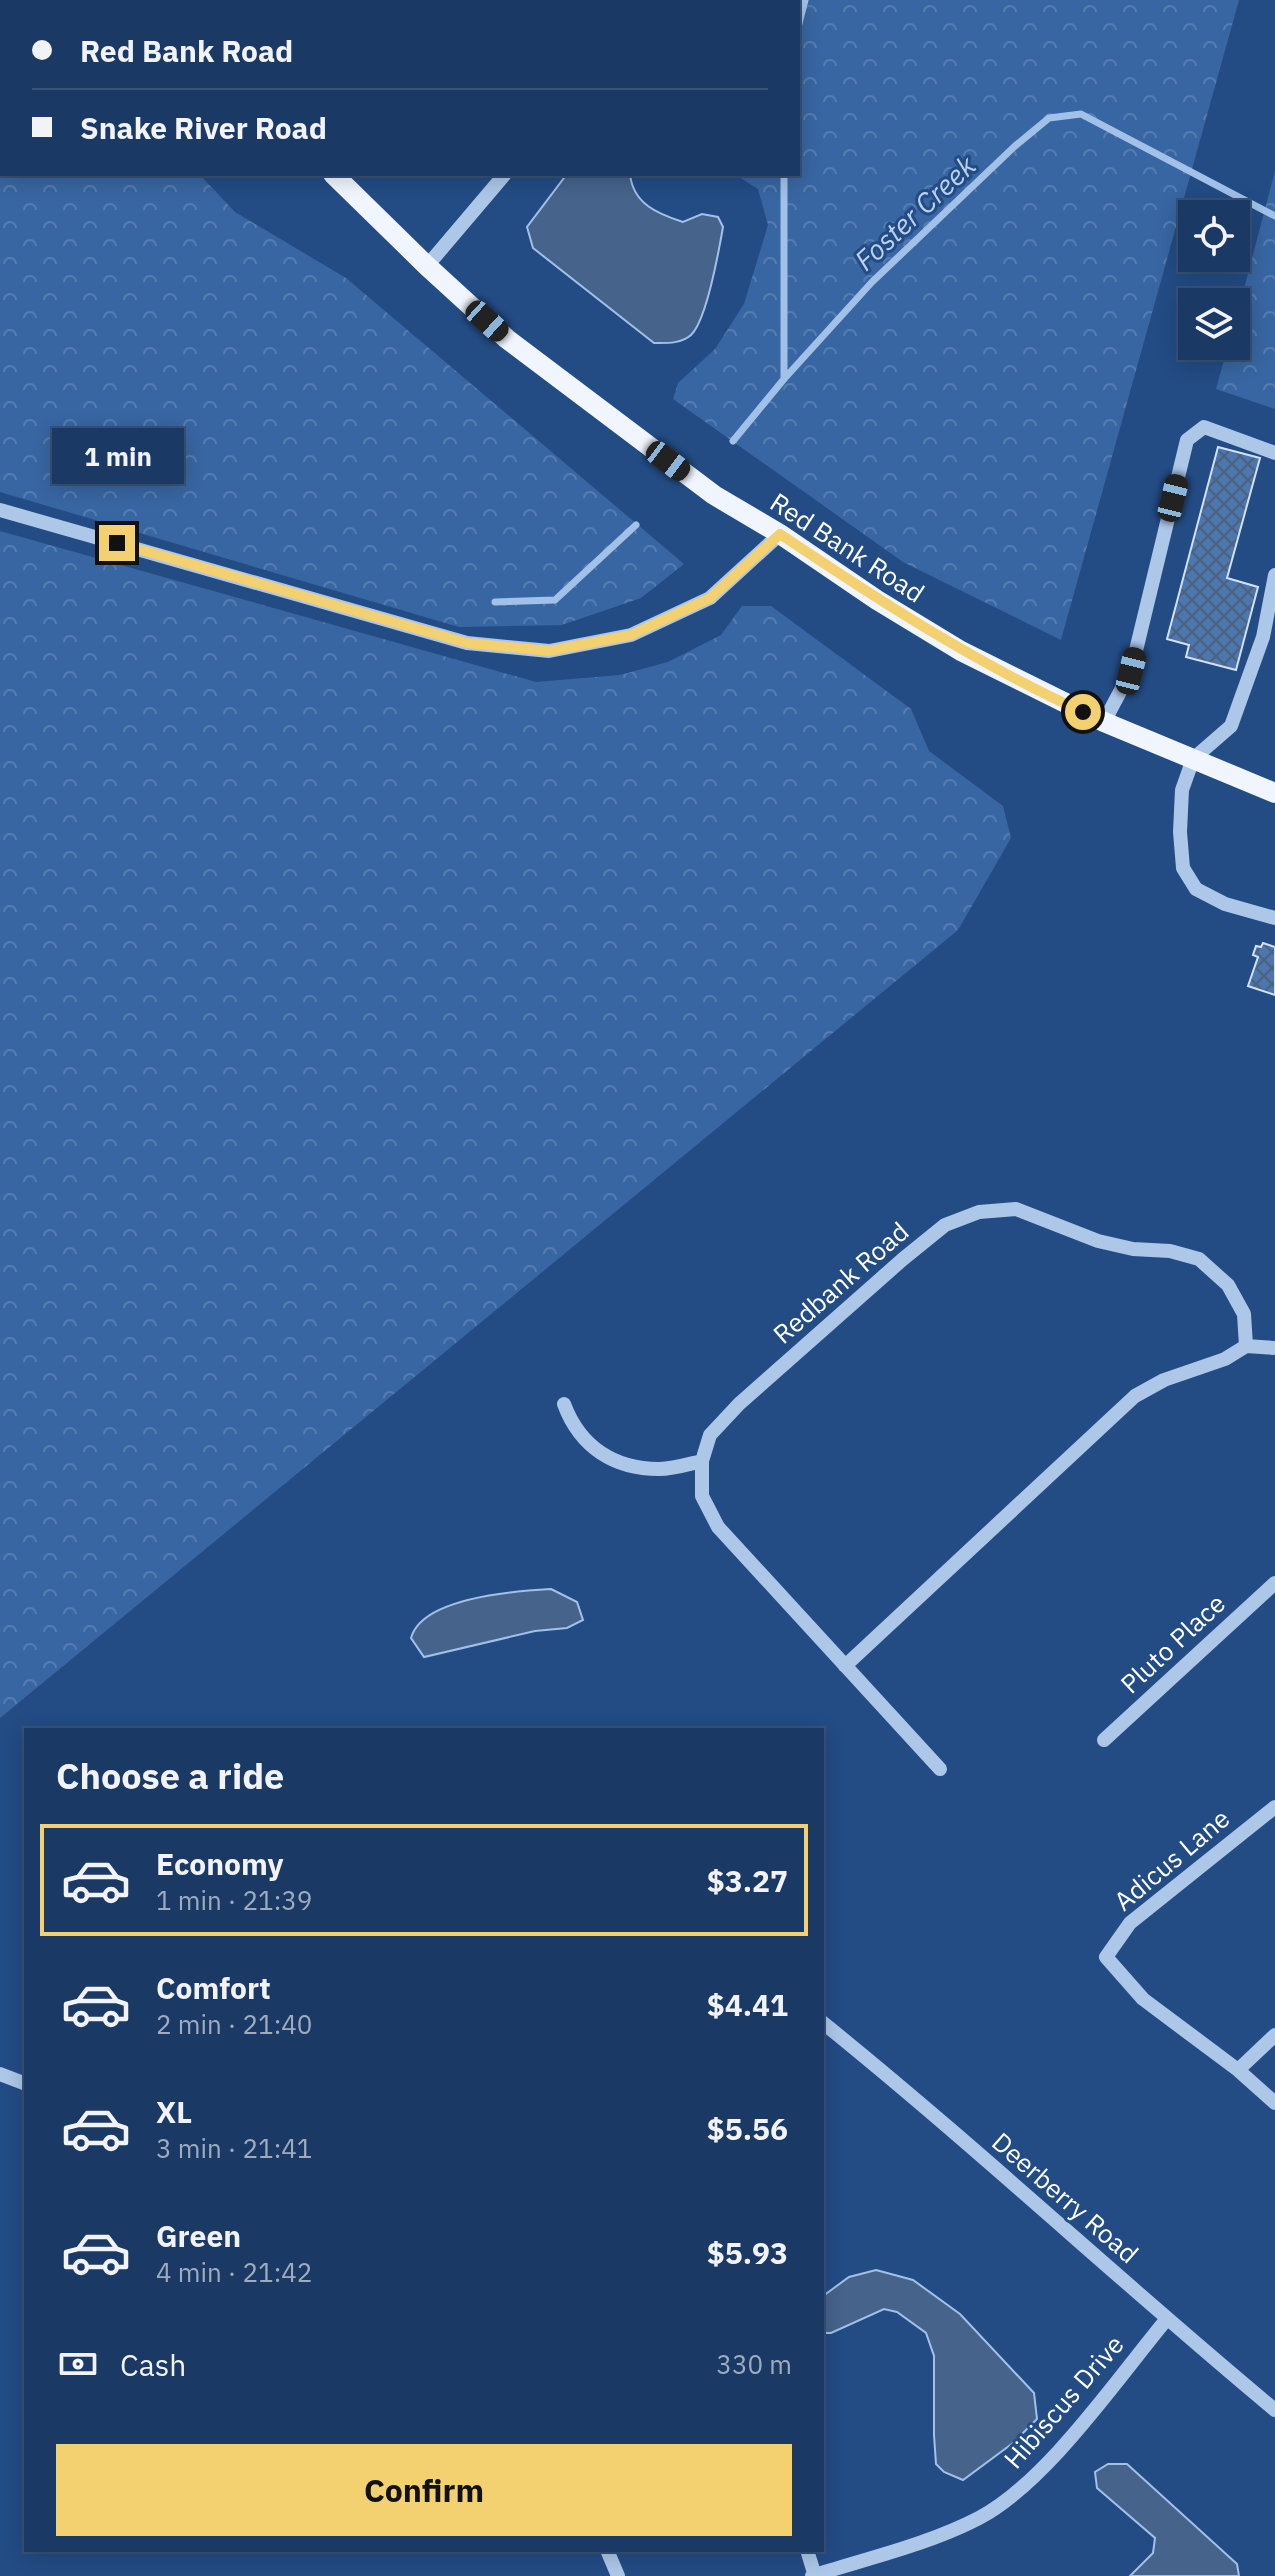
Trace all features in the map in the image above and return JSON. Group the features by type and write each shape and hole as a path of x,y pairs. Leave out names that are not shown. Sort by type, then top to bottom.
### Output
{"main road":[{"name":"Red Bank Road","path":"335,176 507,339 714,495 961,651 1104,722 1275,793"}],"street":[{"path":"427,266 503,176"},
{"path":"1104,722 1131,671 1187,440 1204,427 1275,453"},
{"path":"0,510 467,643 549,651 631,635 710,598 780,534"},
{"path":"1275,575 1263,637 1231,726 1193,759 1182,790 1180,832 1183,868 1196,889 1225,904 1275,918"},
{"name":"Redbank Road","path":"940,1769 718,1527 702,1496 702,1461 710,1435 739,1404 945,1225 979,1212 1016,1209 1098,1241 1133,1249 1170,1251 1199,1259 1228,1285 1244,1314 1246,1346"},
{"path":"845,1666 1135,1396 1164,1380 1225,1359 1246,1346 1275,1348"},
{"path":"564,1404 572,1425 597,1451 628,1467 663,1469 702,1461"},
{"name":"Pluto Place","path":"1104,1740 1275,1583"},
{"name":"Adicus Lane","path":"1238,2070 1143,1999 1106,1957 1130,1923 1275,1807"},
{"name":"Deerberry Road","path":"824,2024 907,2091 1166,2320 1275,2410"},
{"path":"1275,2035 1238,2070 1275,2103"},
{"path":"0,2074 24,2083"},
{"name":"Hibiscus Drive","path":"814,2576 934,2538 981,2517 1034,2477 1166,2320"},
{"path":"608,2552 618,2576"},
{"path":"808,2552 814,2576"}],"green space":[{"path":"800,0 1239,0 1183,200 1178,200 1178,219 1061,640 903,562 673,399 678,383 715,349 744,304 768,225 758,189 738,176 800,176"},
{"path":"1275,171 1275,409 1216,389 1224,360 1250,360 1250,288 1244,288"},
{"path":"0,176 201,176 235,212 346,278 684,564 641,598 562,625 459,627 0,492"},
{"path":"0,531 536,682 620,675 668,662 721,635 742,606 771,606 911,709 929,751 1003,806 1011,838 958,930 0,1718"}],"shaded area":[{"path":"565,176 630,176 641,200 656,211 683,222 702,214 718,217 723,227 707,301 697,327 687,338 654,343 533,248 527,227"},
{"path":"551,1589 577,1602 583,1620 567,1628 535,1631 424,1657 411,1638 419,1624 451,1605 494,1595"},
{"path":"876,2270 913,2280 960,2314 1034,2393 1037,2419 1013,2443 963,2480 944,2472 936,2464 934,2356 926,2333 897,2312 884,2309 831,2333 824,2333 824,2295 849,2277"},
{"path":"1108,2464 1127,2464 1237,2564 1239,2576 1130,2576 1153,2553 1155,2538 1097,2488 1095,2472"}],"building":[{"path":"1218,447 1260,458 1227,578 1258,587 1236,670 1186,657 1189,645 1167,639"},
{"path":"1263,943 1275,947 1275,995 1248,986 1258,957 1253,955 1256,946 1261,947"}],"waterway":[{"name":"Foster Creek","path":"800,19 805,0"},
{"name":"Foster Creek","path":"733,441 784,379 872,282 1015,146 1049,118 1081,114 1275,216"},
{"name":"Foster Creek","path":"784,176 784,379"},
{"path":"495,602 555,600 636,525"}],"route":[{"path":"117,543 467,643 549,651 631,635 710,598 780,534 877,600 961,651 1083,712"}]}
